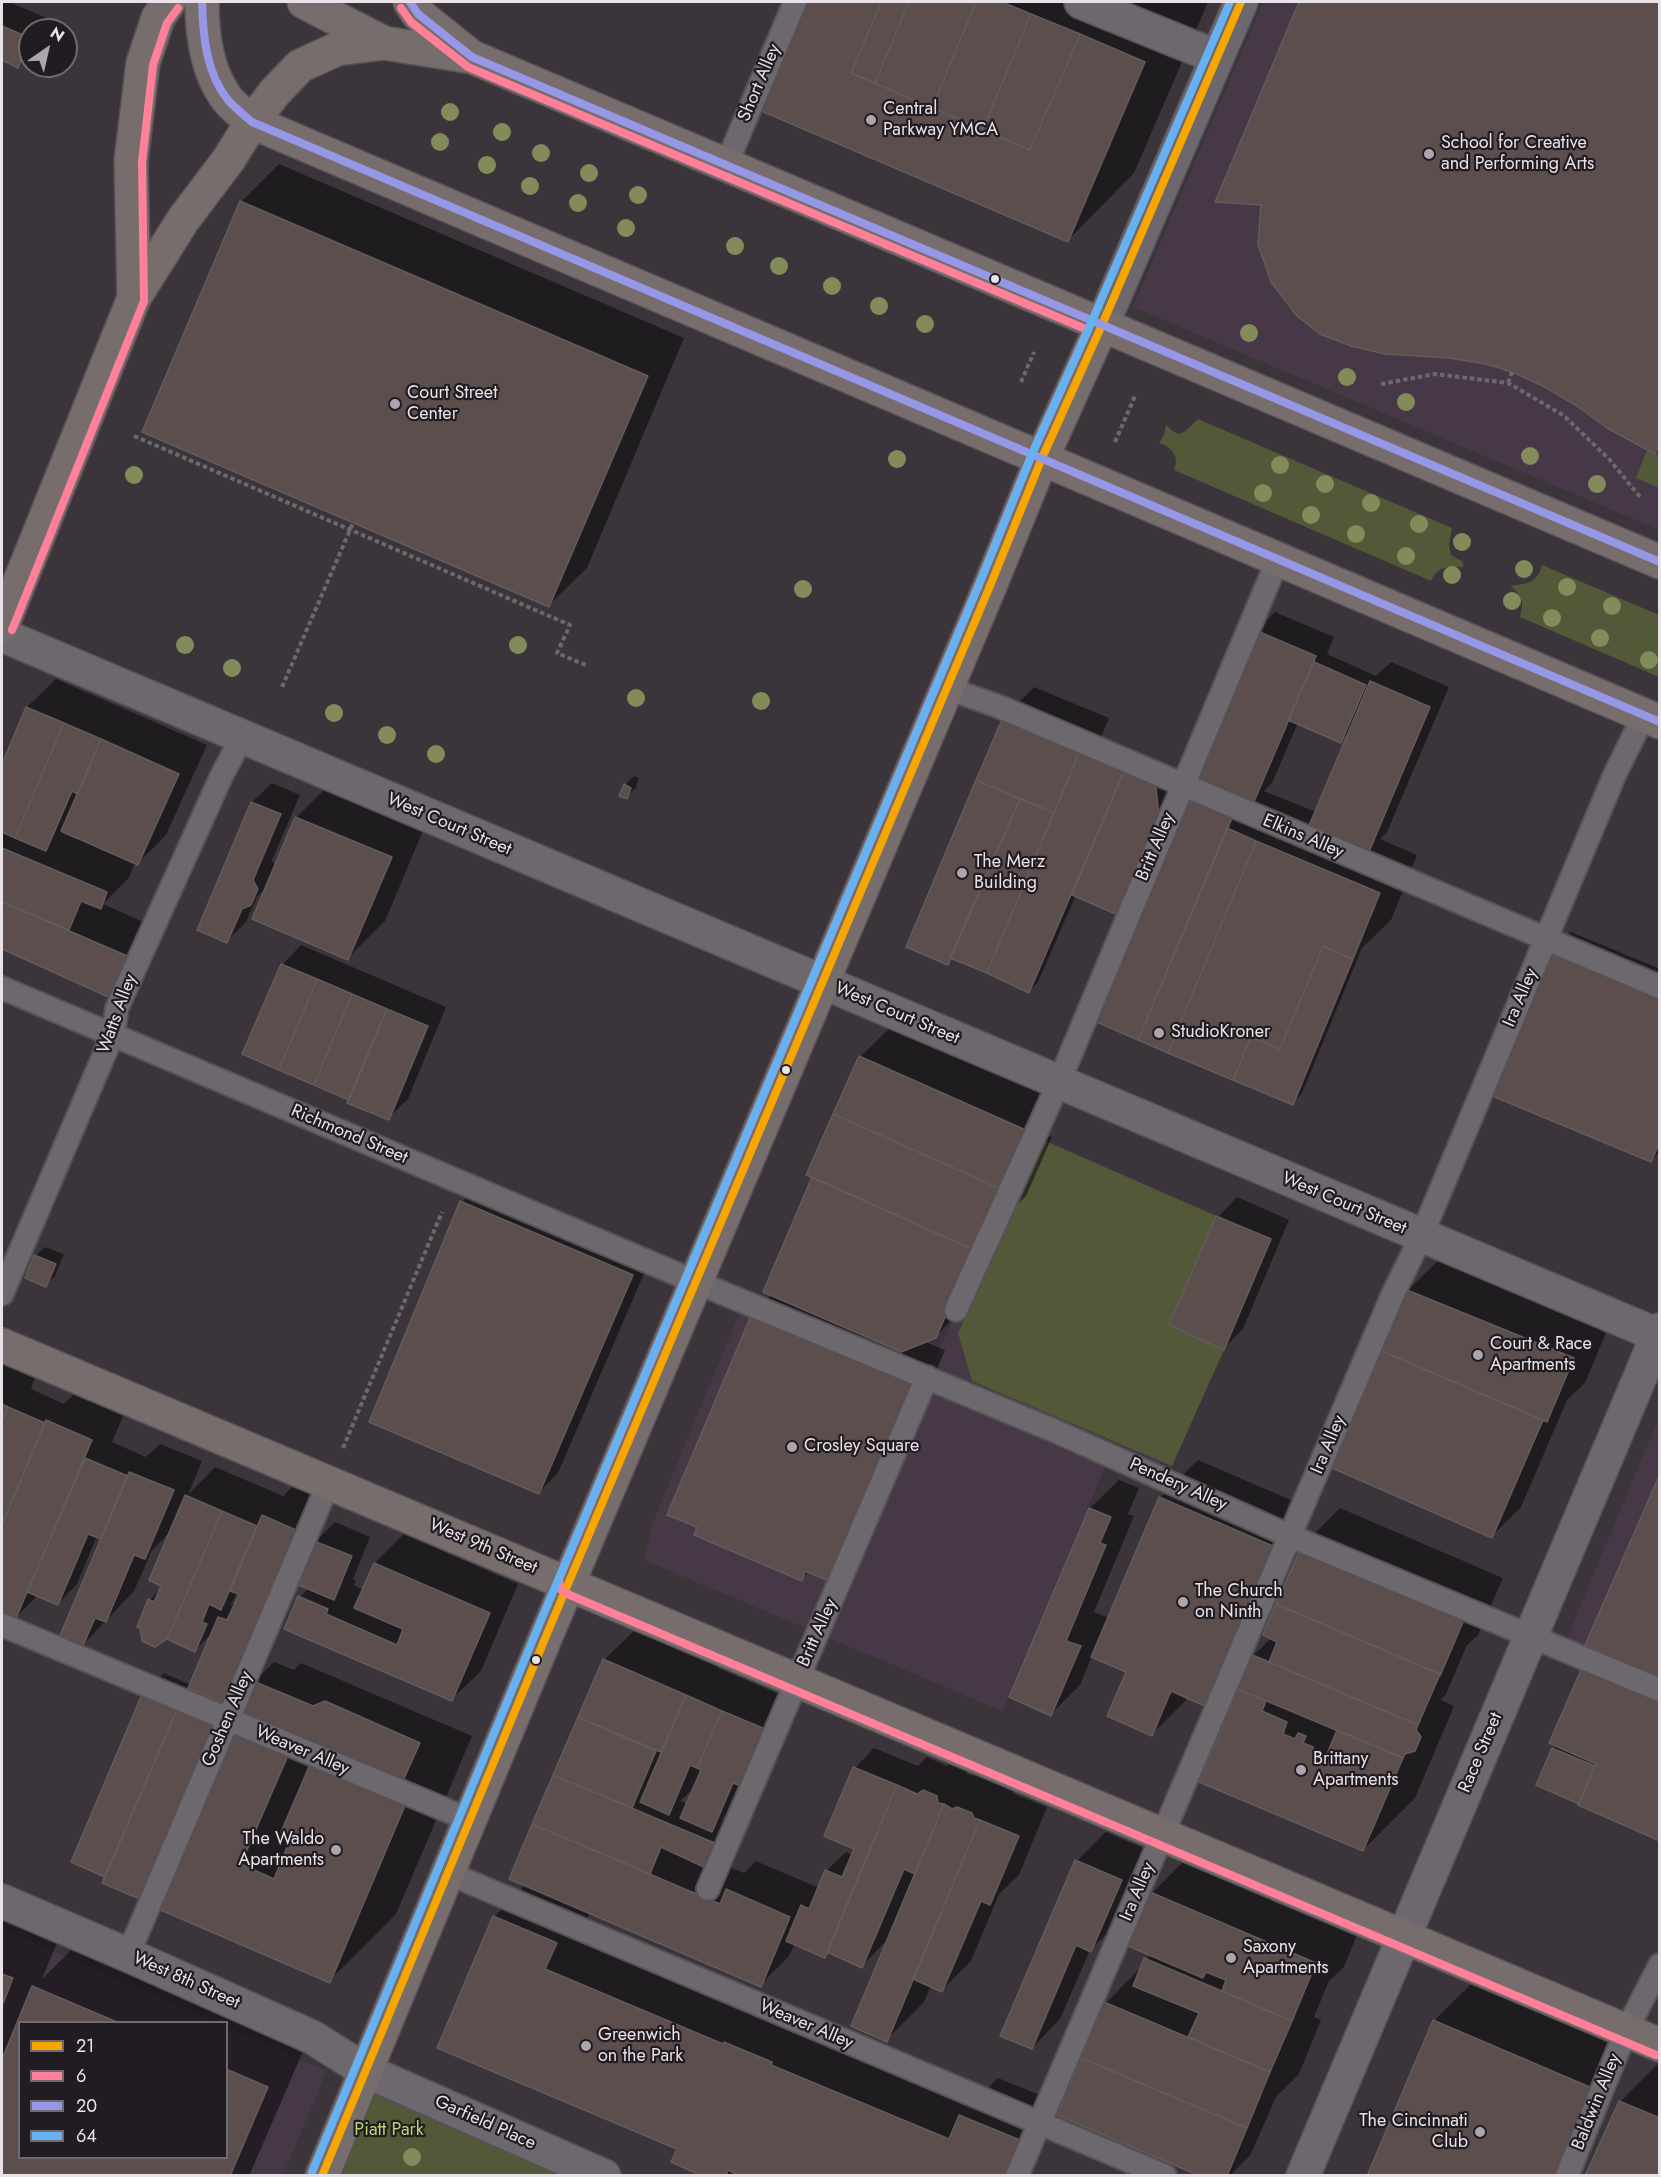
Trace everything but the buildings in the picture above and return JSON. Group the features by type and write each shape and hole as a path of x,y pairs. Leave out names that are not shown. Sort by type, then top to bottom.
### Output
{"main road":[{"path":"134,298 131,161 143,63 158,18 169,2"},
{"path":"202,2 207,58 225,96 252,122 1652,719"},
{"path":"304,2 384,43"},
{"path":"410,2 417,14 472,57"},
{"path":"2,626 134,298 183,220 229,159 252,122 275,92 300,66 337,49 384,43 472,57 1659,562"},
{"path":"322,2175 1042,458 1102,325"},
{"name":"West 9th Street","path":"2,1345 1659,2045"}],"street":[{"path":"1081,2 1217,57"},
{"path":"1102,325 1240,2"},
{"name":"West Court Street","path":"2,635 1421,1237 1659,1334"},
{"name":"Race Street","path":"1303,2175 1530,1634 1659,1334"},
{"name":"West 8th Street","path":"2,1901 312,2037 366,2071"},
{"name":"Garfield Place","path":"366,2071 604,2175"}],"lane":[{"name":"Short Alley","path":"726,165 795,2"},
{"name":"Britt Alley","path":"956,1310 1059,1082 1278,558"},
{"name":"Elkins Alley","path":"947,688 1000,707 1659,987"},
{"name":"Ira Alley","path":"1017,2175 1393,1293 1421,1237 1615,774 1652,719"},
{"name":"Watts Alley","path":"2,1294 113,1035 117,1008 221,777 242,737"},
{"name":"Richmond Street","path":"2,987 696,1282"},
{"name":"Pendery Alley","path":"696,1282 1055,1431 1290,1536 1530,1634 1659,1690"},
{"name":"Britt Alley","path":"708,1889 927,1377"},
{"name":"Goshen Alley","path":"128,1955 329,1482"},
{"name":"Weaver Alley","path":"2,1625 470,1820"},
{"name":"Weaver Alley","path":"448,1873 1166,2175"},
{"name":"Baldwin Alley","path":"1567,2175 1626,2031 1659,1965"}],"path":[{"path":"1022,382 1034,352"},
{"path":"1508,382 1512,372"},
{"path":"1381,384 1435,374 1508,382 1563,415 1609,459 1640,497"},
{"path":"1115,442 1135,396"},
{"path":"134,436 570,625 557,653 588,666"},
{"path":"282,687 353,523"},
{"path":"329,1482 456,1180"}],"shaded area":[{"name":"School for Creative and Performing Arts","path":"1263,2 1659,2 1659,530 1133,307"},
{"path":"1035,1136 1271,1239 1166,1480 1110,1455 1002,1711 644,1560 653,1522 744,1302 927,1377"},
{"path":"1659,1417 1659,1684 1565,1643"},
{"path":"2,1929 214,2021 18,2021 18,2159 228,2159 228,2027 327,2071 283,2175 2,2175"}],"green space":[{"path":"1198,419 1452,528 1449,544 1451,555 1463,562 1463,567 1448,567 1440,570 1431,581 1174,470 1176,461 1174,453 1159,443 1164,435 1166,424 1175,432 1182,433"},
{"path":"1647,450 1659,456 1659,488 1636,478"},
{"path":"1542,565 1659,615 1659,677 1520,617 1521,600 1518,593 1510,586 1530,582 1538,576"},
{"path":"1043,1140 1216,1216 1170,1325 1224,1350 1172,1466 972,1381 958,1333"},
{"name":"Piatt Park","path":"366,2071 604,2176 322,2176"}],"transit line":[{"name":"20","path":"202,2 203,28 210,66 228,100 252,122 1660,722"},
{"name":"20","path":"410,2 418,14 472,57 1660,562"},
{"name":"64","path":"312,2172 539,1625 1032,454 1230,2"},
{"name":"21","path":"322,2176 549,1629 1042,458 1241,2"},
{"name":"6","path":"12,630 144,301 142,162 153,65 167,23 178,8"},
{"name":"6","path":"401,8 411,22 468,67 1088,330 1032,454 559,1579 560,1589 1656,2055"}],"place":[{"name":"Central Parkway YMCA","path":"871,120"},
{"name":"School for Creative and Performing Arts","path":"1429,154"},
{"name":"Court Street Center","path":"395,404"},
{"name":"The Merz Building","path":"962,873"},
{"name":"StudioKroner","path":"1159,1033"},
{"name":"Court & Race Apartments","path":"1478,1355"},
{"name":"Crosley Square","path":"792,1447"},
{"name":"The Church on Ninth","path":"1183,1602"},
{"name":"Brittany Apartments","path":"1301,1770"},
{"name":"The Waldo Apartments","path":"336,1850"},
{"name":"Saxony Apartments","path":"1231,1958"},
{"name":"Greenwich on the Park","path":"586,2046"},
{"name":"The Cincinnati Club","path":"1480,2132"}]}
